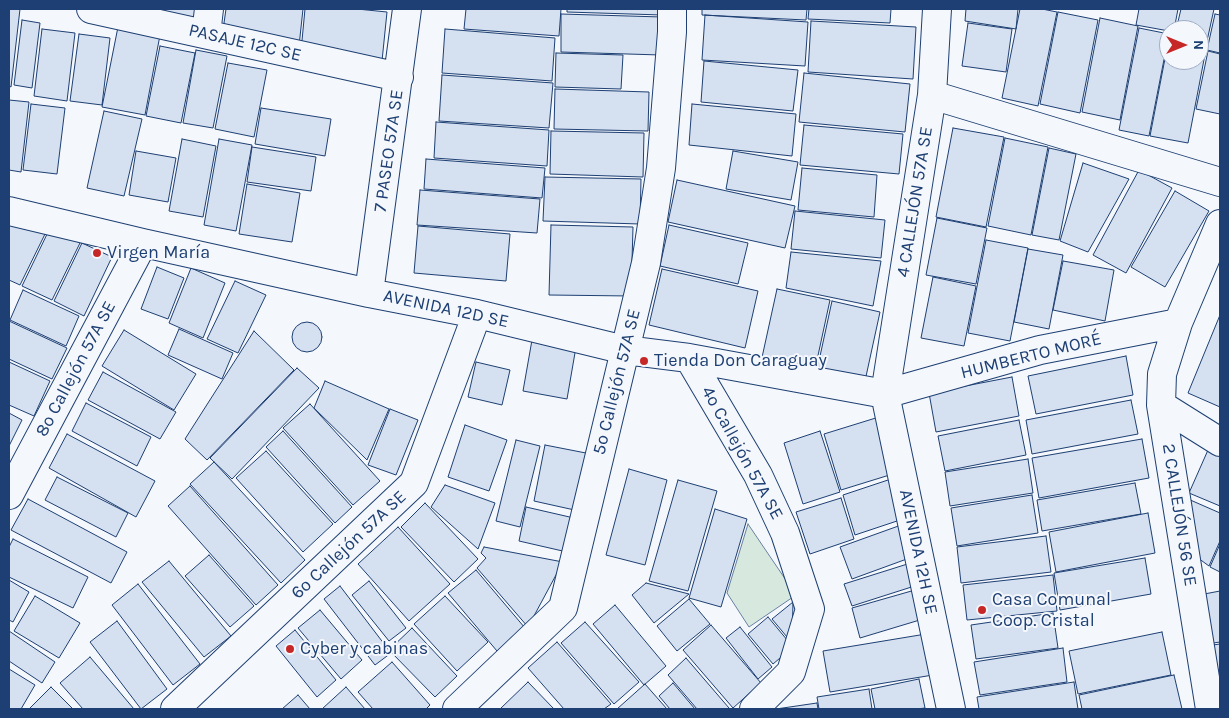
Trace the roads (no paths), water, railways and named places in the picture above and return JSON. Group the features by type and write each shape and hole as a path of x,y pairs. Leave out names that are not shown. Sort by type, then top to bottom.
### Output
{"street":[{"name":"PASAJE 12C SE","path":"92,9 207,21 399,77"},
{"name":"7 PASEO 57A SE","path":"369,294 407,9"},
{"name":"5º Callejón 57A SE","path":"457,709 563,608 646,263 661,168 672,32 672,9"},
{"name":"4 CALLEJÓN 57A SE","path":"885,394 932,95 937,9"},
{"path":"932,95 1220,182"},
{"name":"AVENIDA 12D SE","path":"9,211 369,294 477,314 625,350 689,358 885,394"},
{"name":"2 CALLEJÓN 56 SE","path":"1210,709 1161,405 1162,374 1178,323 1220,224"},
{"name":"8º Callejón 57A SE","path":"9,495 143,243"},
{"name":"6º Callejón 57A SE","path":"175,709 414,483 477,314"},
{"name":"HUMBERTO MORÉ","path":"885,394 1040,350 1178,323"},
{"name":"4º Callejón 57A SE","path":"689,358 758,475 786,533 810,609 791,672 754,709"},
{"name":"AVENIDA 12H SE","path":"885,394 951,709"},
{"path":"1161,405 1220,442"}],"place":[{"name":"Virgen María","path":"97,253"},
{"name":"Tienda Don Caraguay","path":"644,361"},
{"name":"Casa Comunal Coop. Cristal","path":"982,610"},
{"name":"Cyber y cabinas","path":"290,649"}]}
